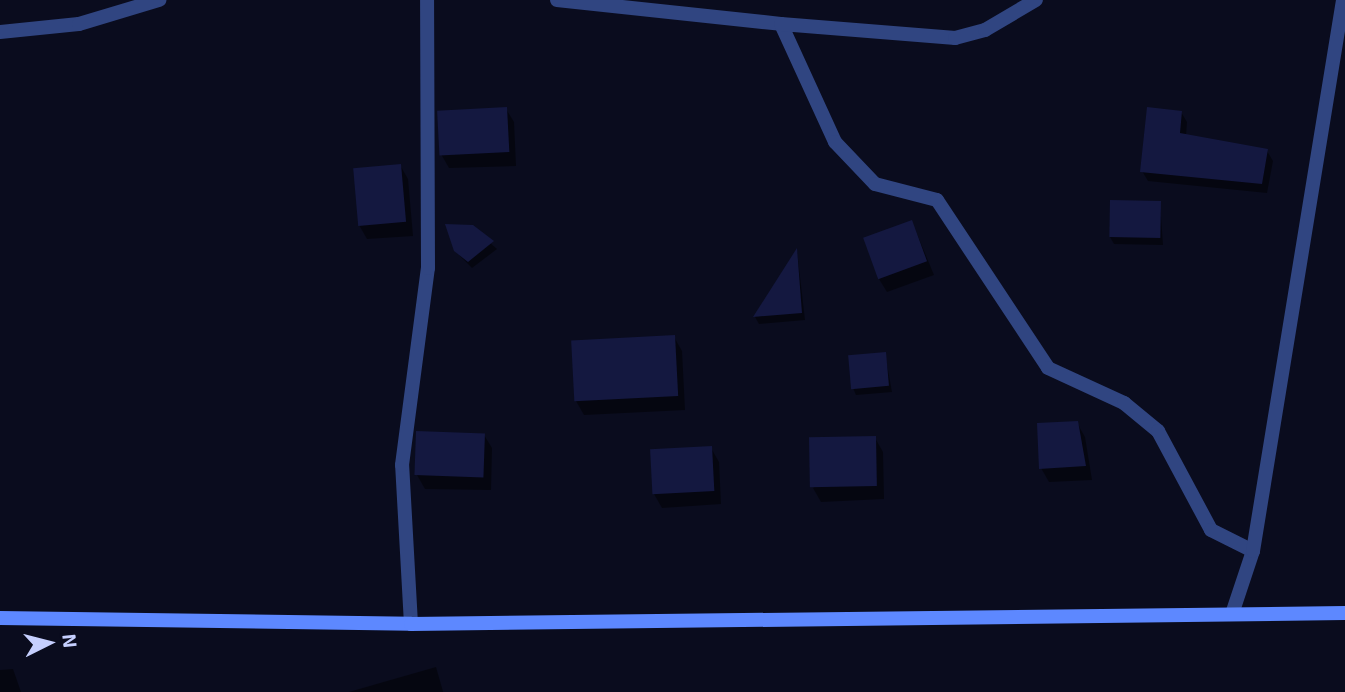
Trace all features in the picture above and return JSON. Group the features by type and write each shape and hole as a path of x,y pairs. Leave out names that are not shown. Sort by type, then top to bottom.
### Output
{"main road":[{"path":"0,618 411,624 1345,613"}],"street":[{"path":"0,32 79,24 159,0"},
{"path":"411,624 402,465 428,268 428,0"},
{"path":"557,0 781,24 955,38 985,30 1036,0"},
{"path":"1232,614 1253,551 1343,0"},
{"path":"781,24 835,142 875,184 937,200 1048,368 1124,403 1158,431 1211,530 1253,551"}],"building":[{"path":"507,107 509,152 439,156 437,111"},
{"path":"1147,107 1182,111 1180,133 1268,149 1262,184 1140,172"},
{"path":"401,164 406,222 358,226 353,168"},
{"path":"1110,200 1161,201 1160,238 1109,237"},
{"path":"912,220 927,261 878,279 863,238"},
{"path":"445,224 473,225 494,241 468,262 454,251"},
{"path":"797,248 802,313 753,317"},
{"path":"675,335 678,396 574,401 571,340"},
{"path":"886,352 889,386 851,389 848,355"},
{"path":"1078,421 1086,466 1039,469 1037,423"},
{"path":"416,431 485,433 483,477 414,475"},
{"path":"876,436 877,486 810,487 809,437"},
{"path":"712,446 714,491 652,494 650,449"}]}
